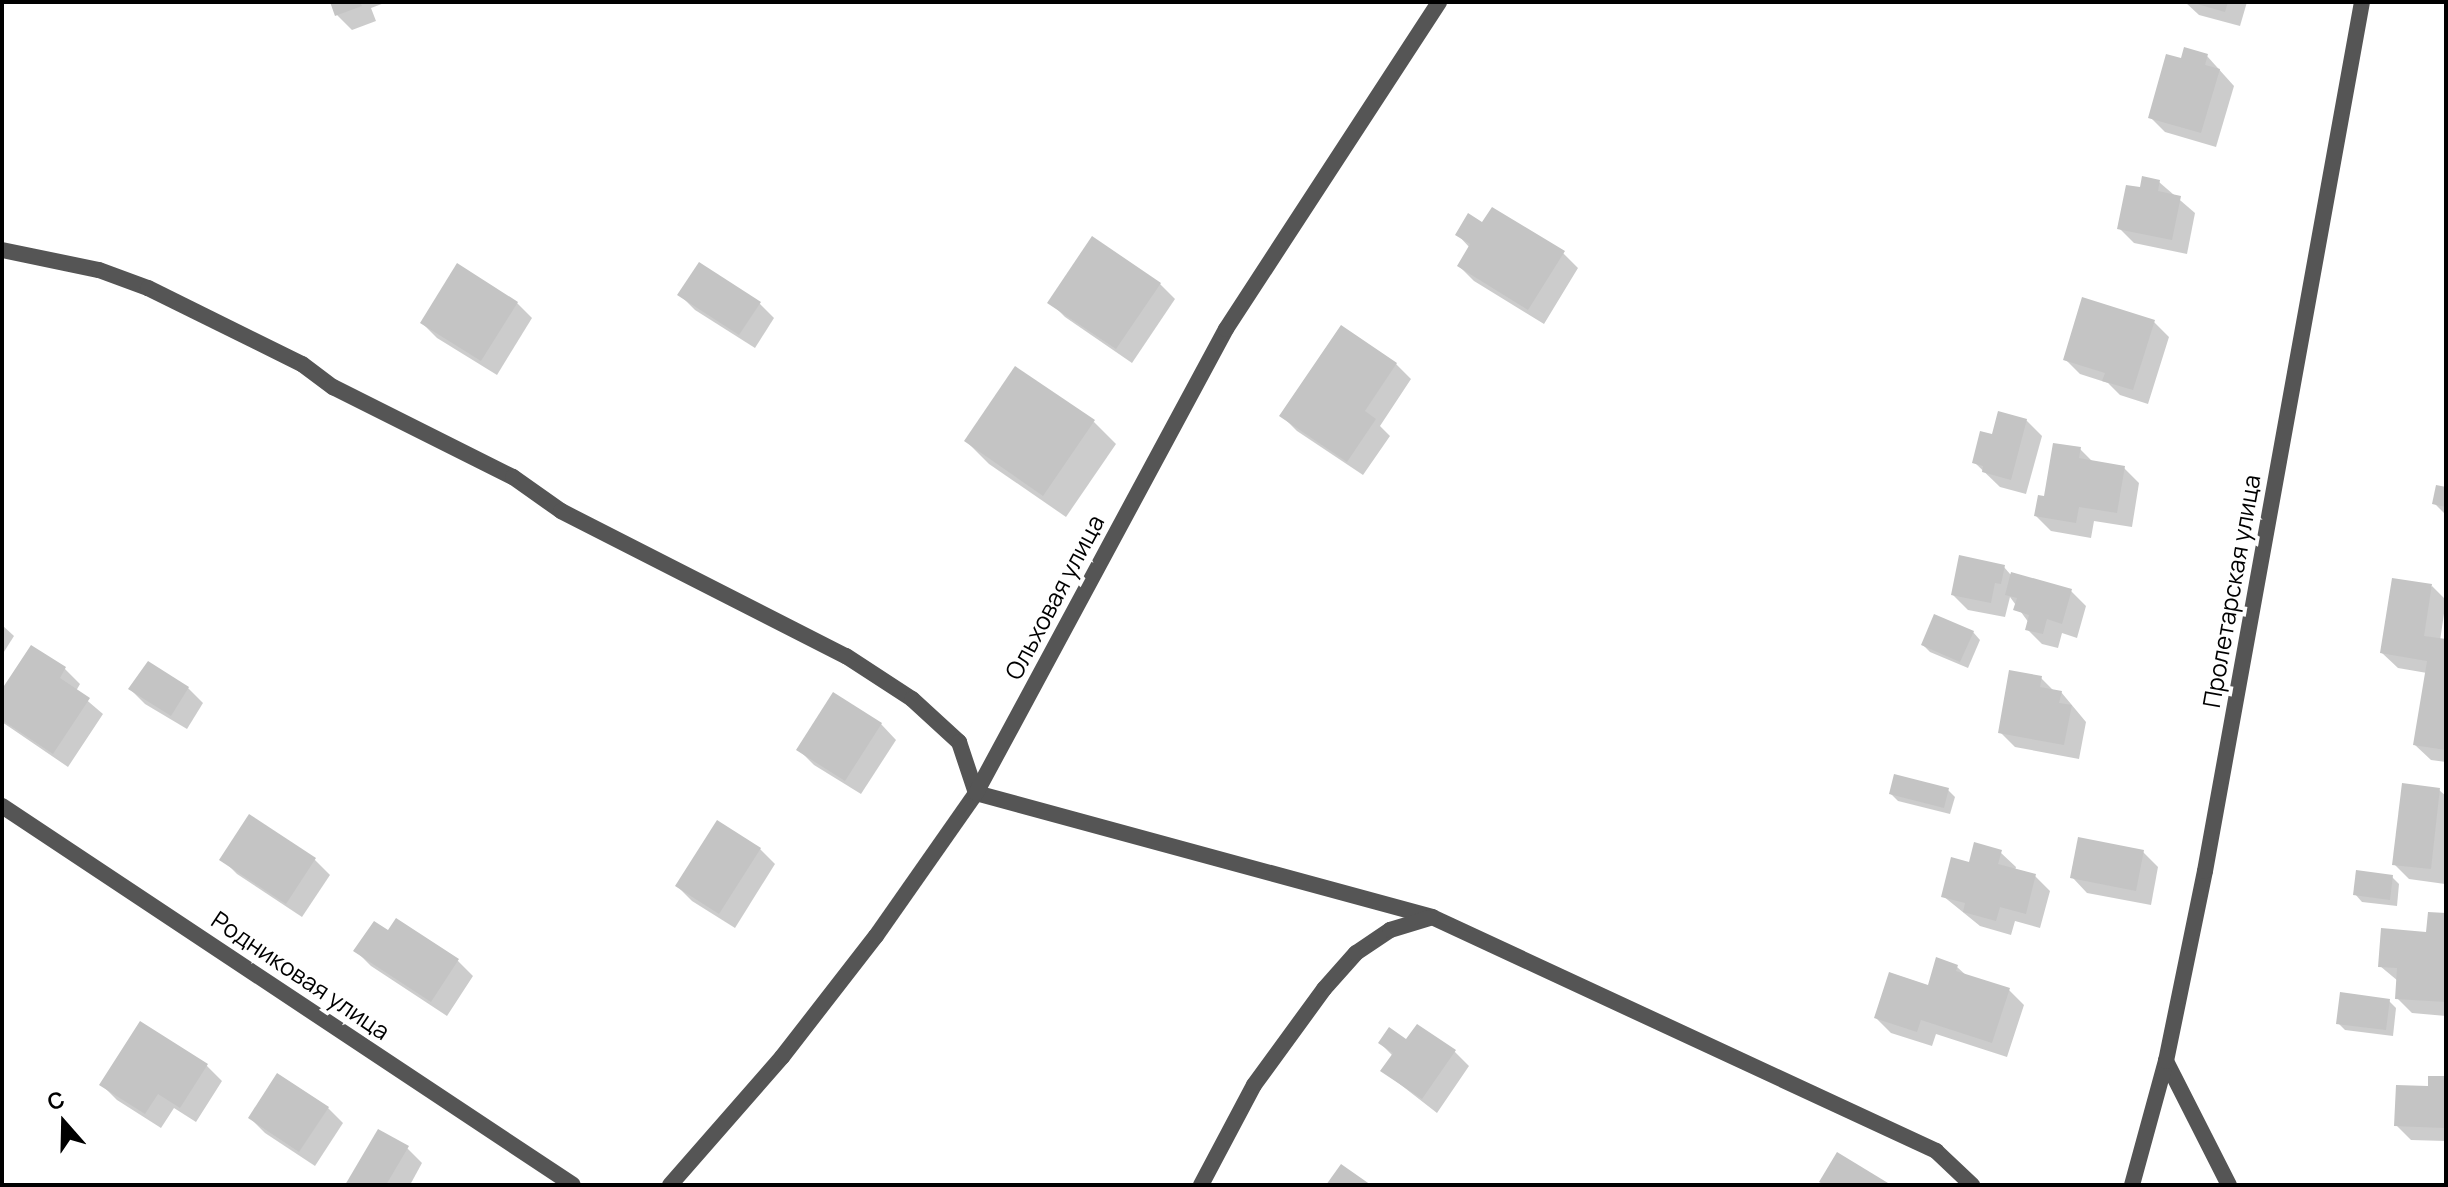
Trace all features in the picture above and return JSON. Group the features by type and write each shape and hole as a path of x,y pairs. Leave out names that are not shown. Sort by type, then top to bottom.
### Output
{"street":[{"name":"Ольховая улица","path":"670,1185 792,1045 876,936 976,793 1226,329 1439,2"},
{"name":"Пролетарская улица","path":"2132,1185 2166,1061 2205,871 2362,2"},
{"path":"2,250 99,270 148,288 302,364 333,387 513,477 561,511 846,656 912,699 959,742 976,793 1432,917 1936,1151 1972,1185"},
{"name":"Родниковая улица","path":"2,806 573,1185"},
{"path":"1201,1185 1216,1162 1254,1085 1324,989 1356,953 1390,930 1432,917"},
{"path":"2166,1061 2229,1185"}],"building":[{"path":"330,2 360,2 362,6 335,16"},
{"path":"2190,2 2228,2 2225,12"},
{"path":"2184,47 2208,54 2205,65 2220,69 2201,133 2148,118 2166,54 2181,58"},
{"path":"2142,176 2160,180 2158,191 2181,196 2172,240 2117,229 2126,185 2140,187"},
{"path":"1492,207 1565,251 1528,310 1457,266 1470,244 1455,235 1468,213 1482,222"},
{"path":"1092,236 1161,283 1116,349 1047,303"},
{"path":"699,262 761,302 739,335 677,295"},
{"path":"457,263 518,302 481,361 420,323"},
{"path":"2082,297 2155,320 2133,390 2102,381 2105,373 2063,360"},
{"path":"1341,325 1397,363 1365,411 1376,419 1347,462 1279,416"},
{"path":"1015,366 1095,420 1043,496 964,441"},
{"path":"1998,411 2027,419 2011,480 1982,472 1983,466 1972,463 1980,431 1992,434"},
{"path":"2053,443 2081,447 2079,458 2125,466 2117,513 2079,507 2076,523 2034,516 2038,495 2044,496"},
{"path":"2436,485 2446,487 2446,507 2432,504"},
{"path":"1959,555 2005,565 2001,584 1995,583 1991,603 1951,595"},
{"path":"2011,572 2072,589 2062,624 2047,619 2043,634 2025,630 2029,615 2013,610 2017,598 2005,595"},
{"path":"2392,578 2432,584 2424,636 2446,639 2446,750 2413,745 2427,661 2380,653"},
{"path":"1934,614 1974,631 1960,662 1921,645"},
{"path":"31,645 66,667 60,678 90,698 53,754 2,720 2,689"},
{"path":"148,661 189,687 171,716 128,689"},
{"path":"2009,670 2042,676 2040,687 2062,691 2059,703 2072,705 2064,745 1998,733"},
{"path":"833,692 882,723 845,781 796,750"},
{"path":"1894,774 1949,788 1944,808 1889,794"},
{"path":"2402,783 2440,788 2431,869 2392,865"},
{"path":"249,814 316,858 286,904 219,860"},
{"path":"717,820 761,848 719,914 675,886"},
{"path":"2078,837 2144,850 2136,891 2070,878"},
{"path":"1974,842 2002,850 1998,864 2036,874 2026,914 2000,907 1996,921 1963,912 1965,903 1941,897 1951,857 1969,862"},
{"path":"2356,870 2393,875 2390,900 2353,895"},
{"path":"2428,912 2446,913 2446,1002 2395,999 2397,968 2378,967 2381,928 2426,932"},
{"path":"396,918 459,959 431,1002 353,951 374,921 388,930"},
{"path":"1936,957 1958,965 1956,971 2010,988 1992,1043 1921,1020 1917,1032 1874,1018 1889,972 1928,985"},
{"path":"2340,992 2390,999 2386,1030 2336,1024"},
{"path":"140,1021 208,1064 180,1108 158,1094 145,1114 99,1085"},
{"path":"1417,1024 1456,1050 1422,1099 1380,1071 1393,1053 1378,1043 1389,1027 1406,1039"},
{"path":"277,1073 329,1107 299,1152 248,1118"},
{"path":"2428,1076 2446,1076 2446,1128 2394,1126 2396,1085 2428,1086"},
{"path":"378,1129 409,1146 386,1185 345,1185"},
{"path":"1837,1152 1887,1185 1824,1185 1819,1182"},
{"path":"1341,1164 1371,1185 1326,1185"}]}
